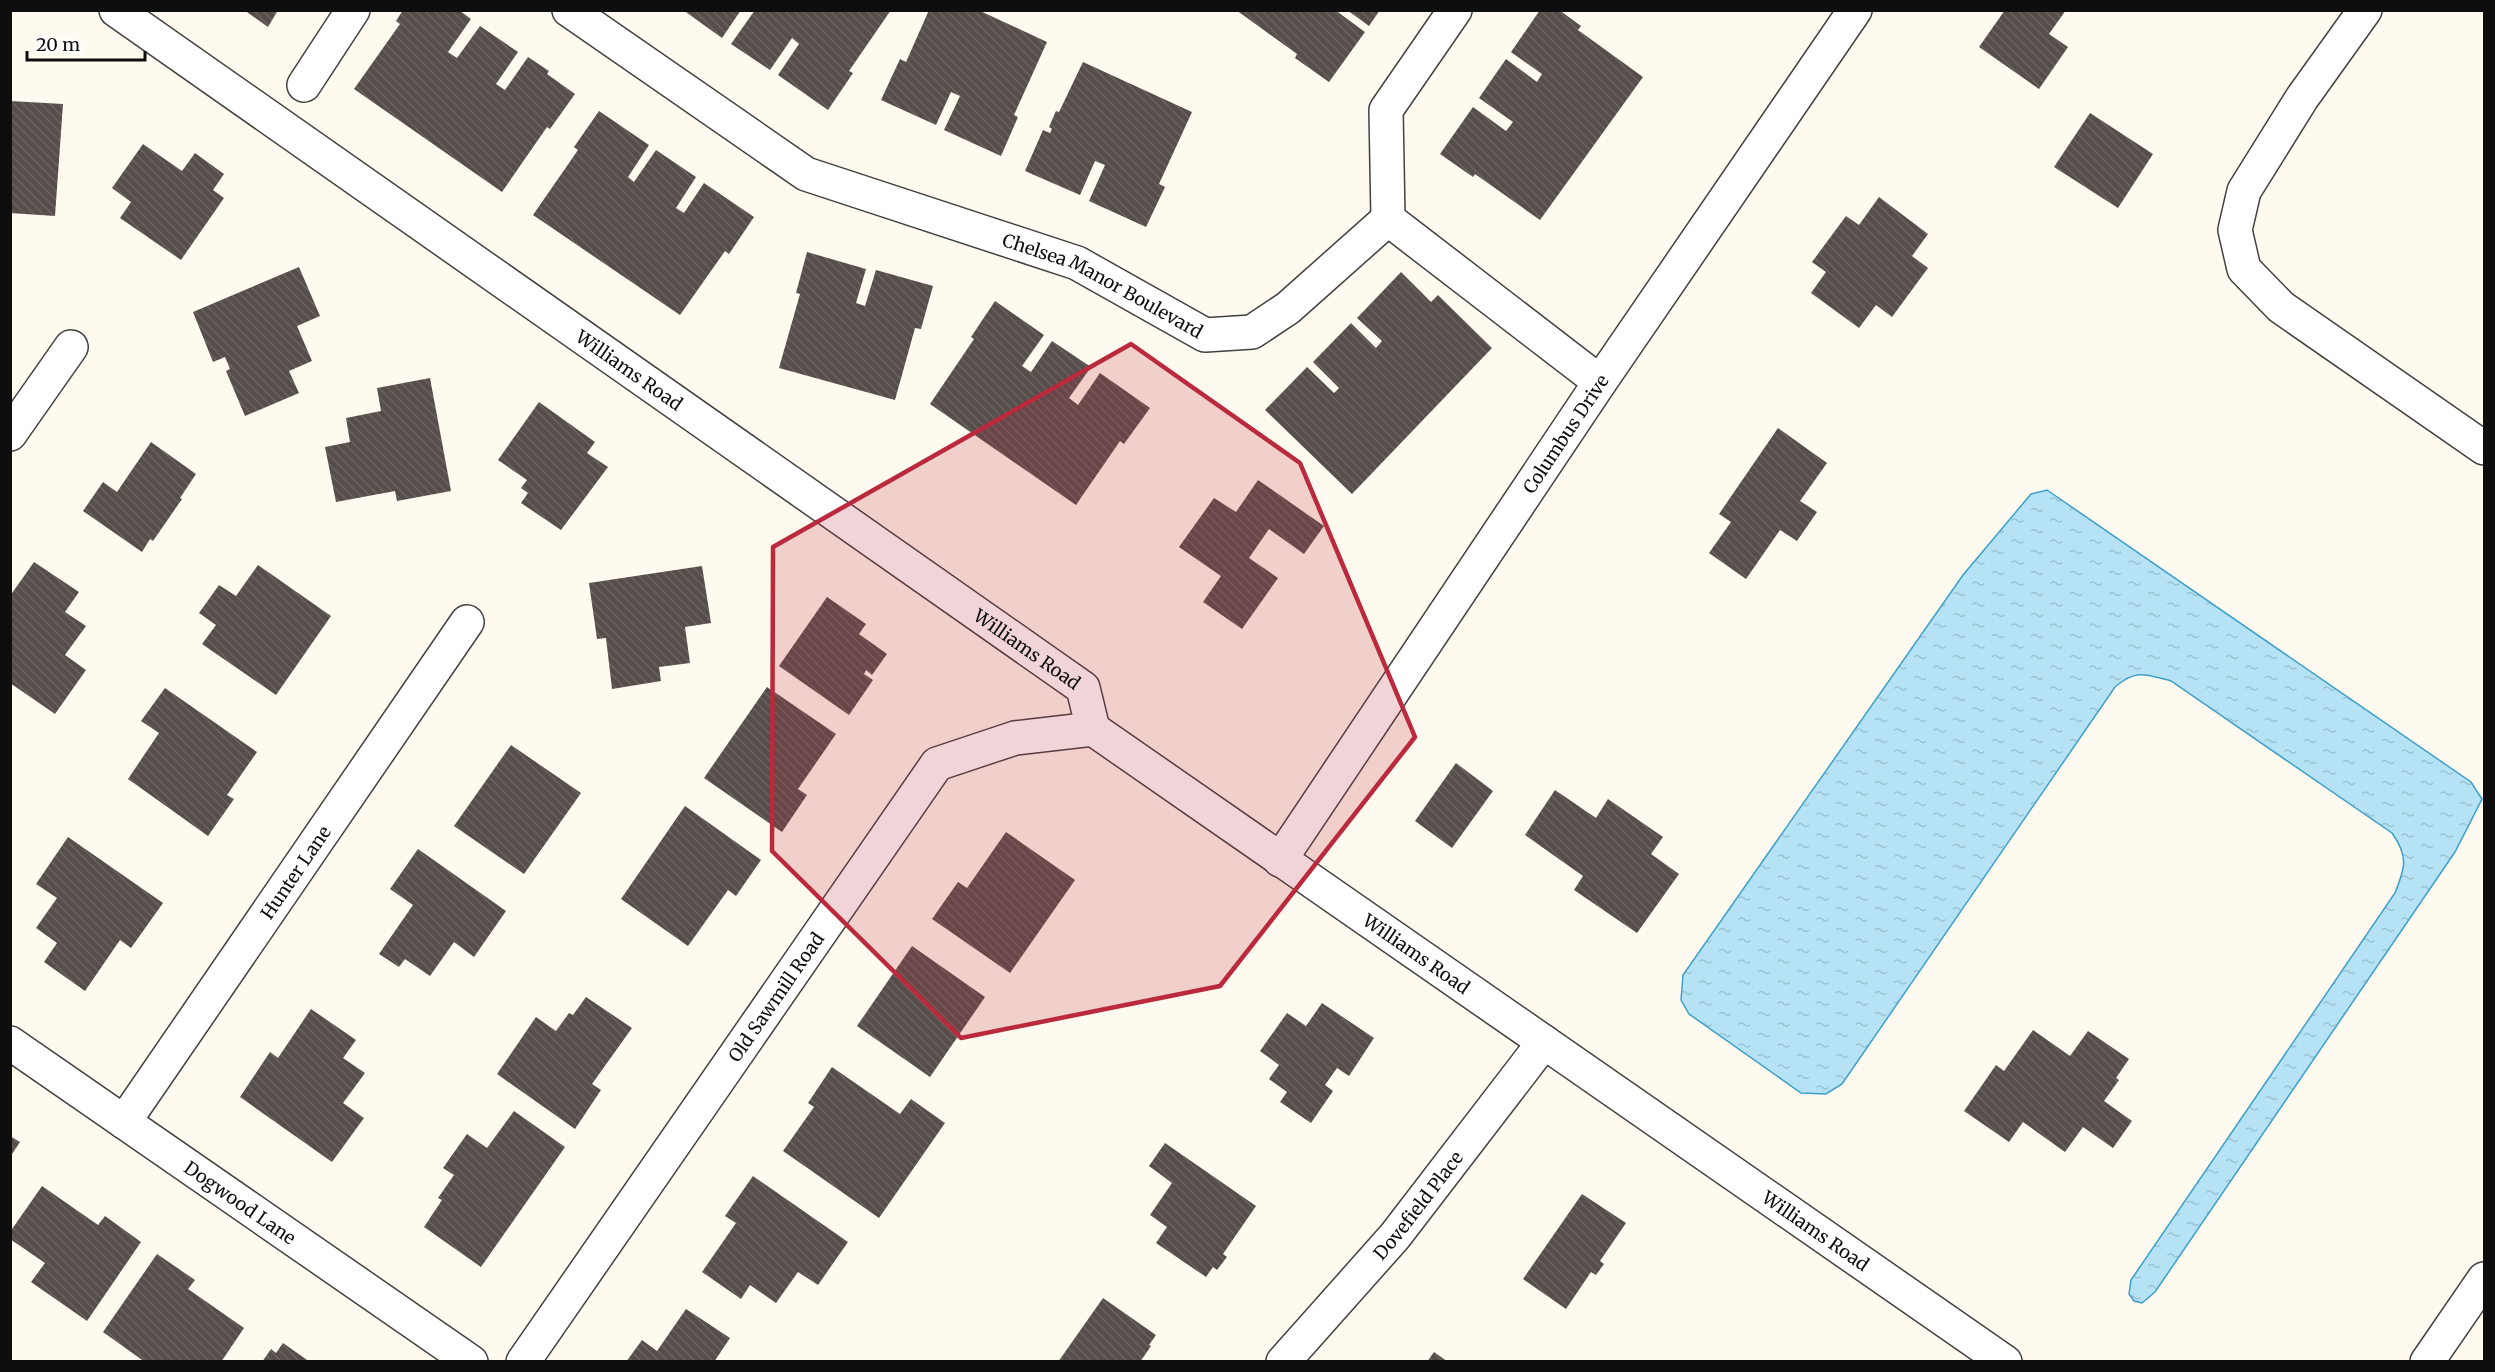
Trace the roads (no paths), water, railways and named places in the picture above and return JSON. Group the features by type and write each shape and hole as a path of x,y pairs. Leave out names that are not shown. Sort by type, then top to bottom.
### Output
{"street":[{"name":"Williams Road","path":"116,10 1083,688 1093,729 2002,1361"},
{"path":"304,85 353,10"},
{"name":"Chelsea Manor Boulevard","path":"569,10 806,174 1077,263 1205,335 1252,332 1288,308 1388,219"},
{"path":"1455,10 1386,110 1388,219 1600,382"},
{"name":"Columbus Drive","path":"1280,860 1600,382 1855,10"},
{"path":"2365,10 2302,98 2244,191 2235,230 2244,269 2281,307 2484,448"},
{"path":"10,434 70,347"},
{"name":"Hunter Lane","path":"124,1122 467,622"},
{"name":"Old Sawmill Road","path":"523,1362 937,765 1015,738 1093,729"},
{"name":"Dovefield Place","path":"1283,1362 1395,1236 1544,1042"},
{"name":"Dogwood Lane","path":"10,1043 471,1362"},
{"path":"2427,1362 2484,1279"}],"water":[{"path":"2047,490 2471,782 2482,799 2455,852 2155,1292 2142,1303 2134,1301 2129,1294 2131,1280 2395,893 2404,863 2401,849 2392,833 2171,681 2154,676 2135,675 2115,687 1842,1084 1826,1094 1801,1093 1689,1014 1681,1000 1683,975 1963,575 2031,494"}]}
